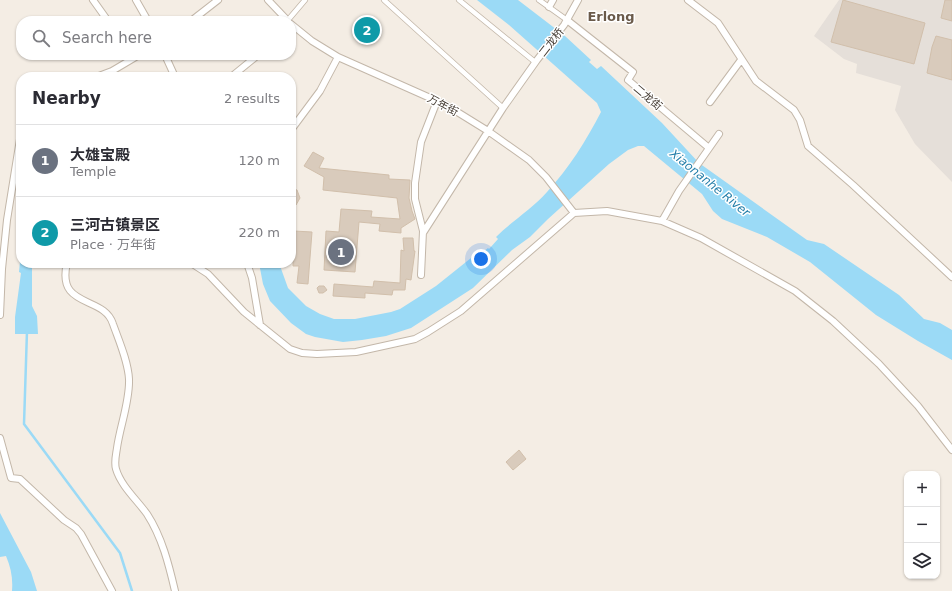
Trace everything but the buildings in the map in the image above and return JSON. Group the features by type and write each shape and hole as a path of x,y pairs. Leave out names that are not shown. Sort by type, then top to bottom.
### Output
{"street":[{"path":"94,0 105,16"},
{"path":"136,0 145,16"},
{"path":"197,16 218,0"},
{"name":"万年街","path":"268,0 283,16"},
{"path":"295,16 305,0"},
{"path":"384,0 503,108"},
{"path":"459,0 536,61"},
{"path":"539,0 566,22"},
{"path":"549,7 553,0"},
{"name":"二龙桥","path":"422,233 503,108 566,22 578,0"},
{"path":"688,0 718,23 756,81 794,110 800,120 808,146 853,185 952,277"},
{"name":"二龙街","path":"566,22 633,72 628,80 709,148"},
{"name":"万年街","path":"296,28 312,41 338,57 446,105 488,132 529,160 546,177 574,213"},
{"path":"296,123 320,91 338,57"},
{"path":"109,72 130,60"},
{"path":"167,60 173,72"},
{"path":"237,72 252,60"},
{"path":"710,102 742,60"},
{"path":"421,275 422,233 415,199 415,183 421,142 437,101"},
{"path":"662,221 679,192 719,134"},
{"path":"0,315 2,269 7,220 16,164"},
{"path":"199,268 208,274 244,312 290,348 302,353 317,354 366,350 415,339 461,311 574,213 607,211 662,221 701,238 795,291 817,308 879,364 918,406 952,450"},
{"path":"65,268 64,276 66,284 71,292 85,302 106,312 112,320 127,365 129,380 115,461 116,469 122,481 148,515 155,527 171,571 175,591"},
{"path":"249,268 252,278 260,325"},
{"path":"0,438 11,478 20,478 64,520 76,528 81,534 112,591"}],"shaded area":[{"path":"839,0 952,0 952,182 915,144 895,110 901,86 856,73 857,64 844,59 814,36"}],"water":[{"name":"Xiaonanhe River","path":"477,0 518,0 565,36 591,60 589,62 597,69 601,66 662,123 699,163 807,240 824,244 899,295 924,319 940,323 952,330 952,360 876,315 810,262 767,237 722,219 713,211 702,194 644,146 638,146 628,150 609,164 530,237 512,250 473,288 411,328 386,336 343,342 306,334 291,323 270,301 263,284 260,268 281,268 288,288 306,306 320,314 334,319 355,319 400,309 436,286 481,250 483,252 488,248 489,249 498,239 496,237 535,204 555,183 570,164 601,112 597,103 509,25"},
{"path":"19,268 32,268 32,306 37,316 38,334 15,334 15,317 21,273 19,272"},
{"path":"0,513 31,572 37,591 12,591 12,577 8,560 6,556 0,557"}],"waterway":[{"path":"27,331 24,424 120,553 132,591"}],"place":[{"name":"三河古镇景区","path":"367,30"},
{"name":"大雄宝殿","path":"341,252"}],"district":[{"name":"Erlong","path":"611,16"}]}
